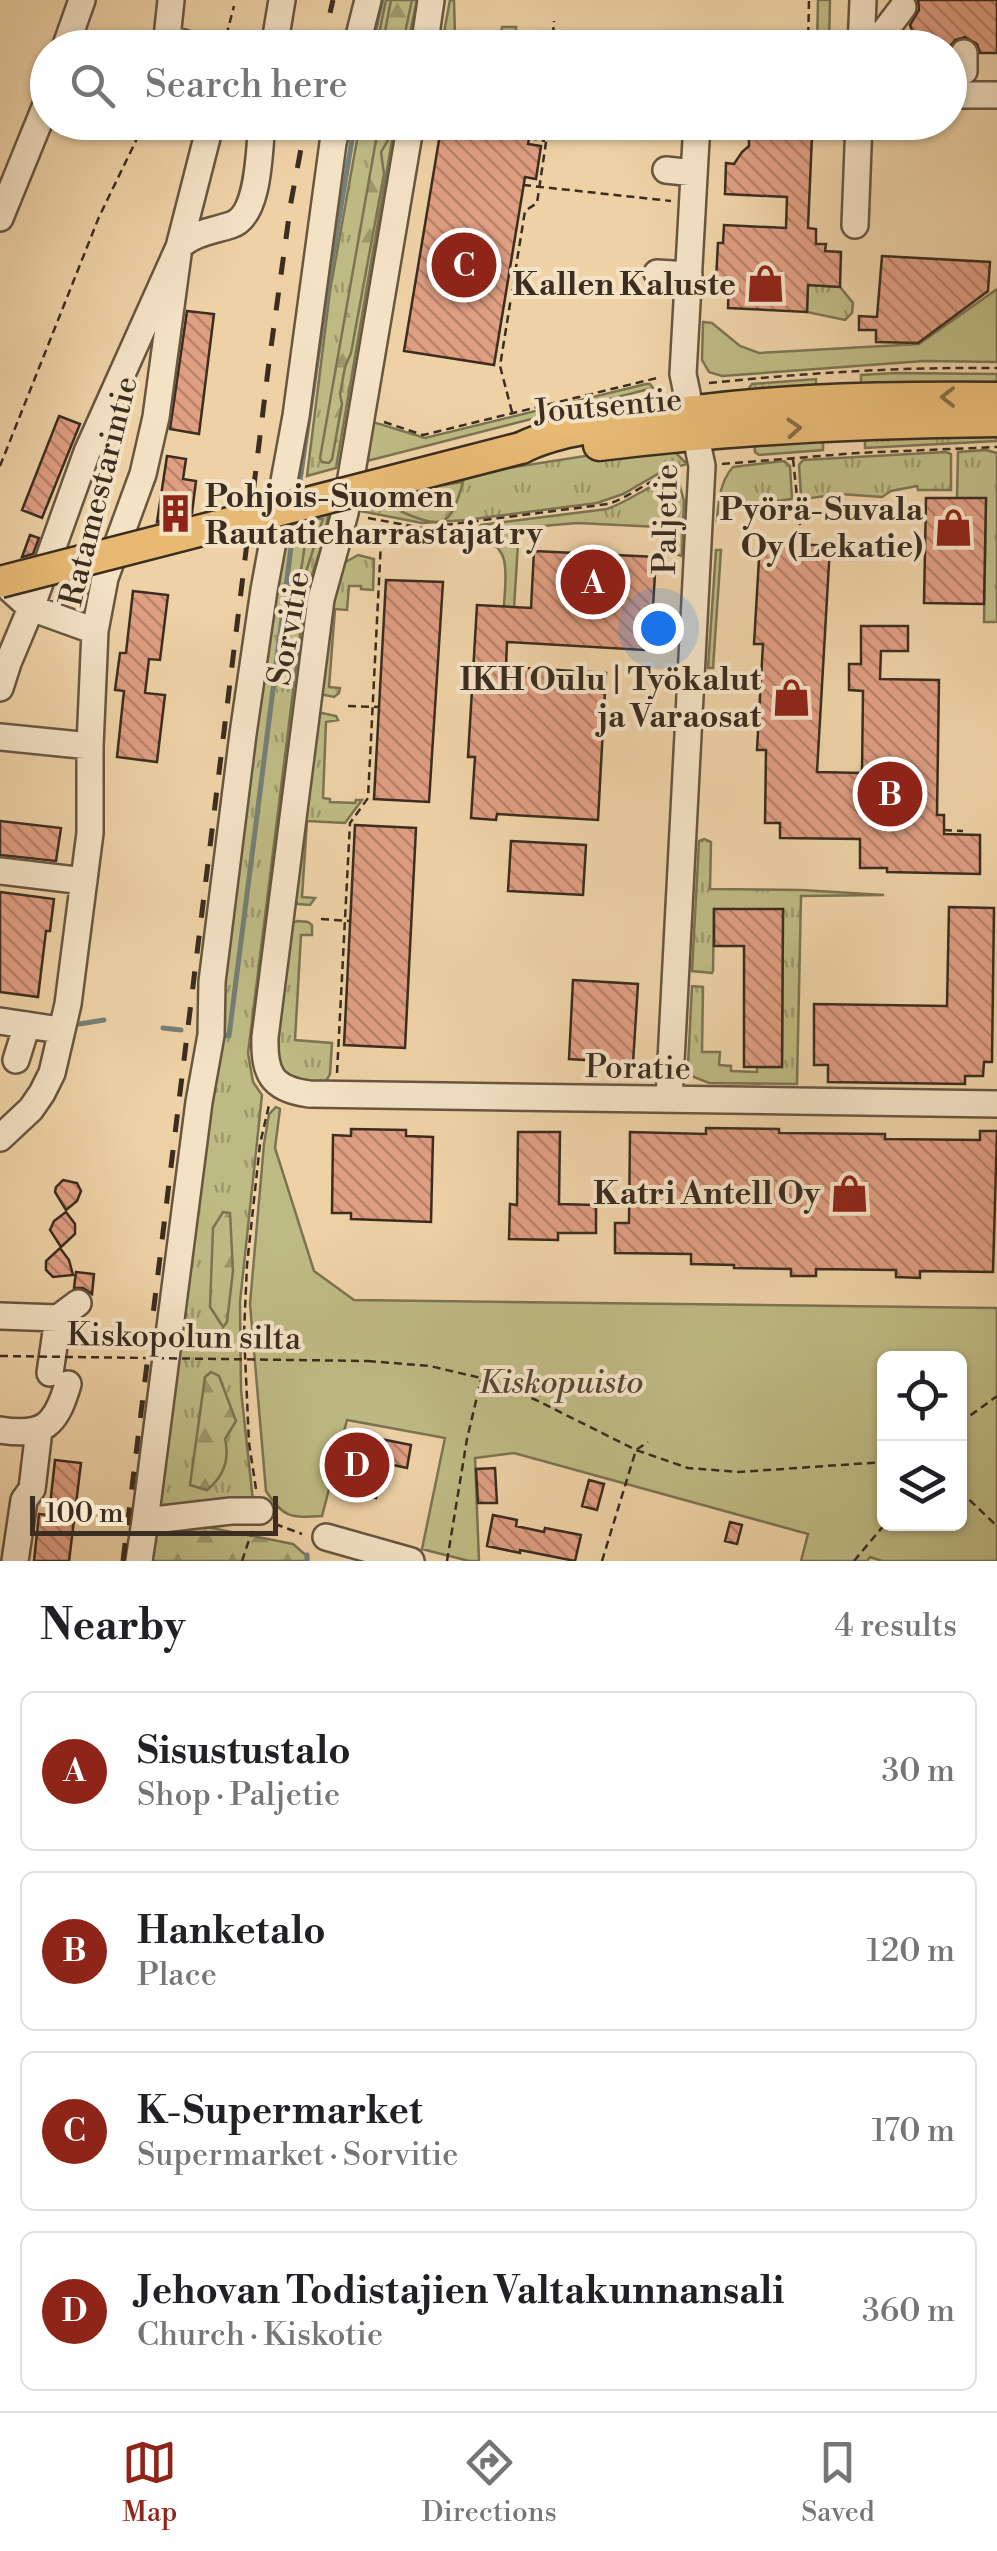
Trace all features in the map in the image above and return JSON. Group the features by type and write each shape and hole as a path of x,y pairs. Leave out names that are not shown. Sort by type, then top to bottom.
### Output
{"main road":[{"name":"Joutsentie","path":"0,581 522,448 550,451 696,409 849,399 997,398"},
{"name":"Joutsentie","path":"696,409 898,422 997,420"}],"street":[{"path":"71,30 82,0"},
{"path":"169,30 171,0"},
{"path":"277,30 282,0"},
{"path":"360,30 368,0"},
{"path":"427,30 432,0"},
{"path":"862,30 863,0"},
{"path":"885,30 902,7"},
{"path":"967,95 997,96"},
{"path":"0,218 32,140"},
{"path":"0,688 87,452 180,247 207,140"},
{"path":"180,247 191,238 234,224 244,216 253,192 260,140"},
{"path":"139,1561 196,1121 211,1035 212,982 242,734 296,416 334,140"},
{"name":"Sorvitie","path":"279,1086 264,1060 265,1037 321,599 346,513 408,140"},
{"name":"Paljetie","path":"668,1099 702,474 696,409 683,374 696,140"},
{"path":"855,225 857,140"},
{"path":"666,170 694,172"},
{"name":"Ratamestarintie","path":"0,1138 31,1110 42,1093 52,1073 68,1004 90,833 95,631 105,578 142,474 156,417 180,247"},
{"path":"657,272 689,275"},
{"path":"0,581 31,608 95,631"},
{"path":"0,736 90,746"},
{"path":"0,871 84,881"},
{"path":"0,1020 60,1030"},
{"path":"8,1066 27,1025"},
{"name":"Poratie","path":"279,1086 290,1092 336,1094 997,1104"},
{"path":"0,1316 68,1311 59,1378 61,1408 39,1430 0,1430"},
{"path":"15,1561 24,1500 32,1489 39,1430"},
{"path":"145,1521 260,1511"},
{"path":"314,1535 411,1561"}],"path":[{"path":"808,30 809,0"},
{"path":"228,30 234,6"},
{"path":"553,30 554,21"},
{"path":"0,466 105,204 135,140"},
{"path":"512,414 500,366 525,212 537,204 540,188 546,141 540,140"},
{"path":"524,186 678,202"},
{"path":"696,409 824,372 997,368"},
{"path":"360,415 423,435 668,376"},
{"path":"713,465 926,448 997,448"},
{"path":"793,457 800,525"},
{"path":"346,513 422,528 608,504 624,499 656,478 679,471"},
{"path":"336,1094 348,920 350,823 368,798 382,521"},
{"path":"348,706 379,707"},
{"path":"944,830 963,830"},
{"path":"321,919 348,920"},
{"path":"242,1561 260,1511 250,1443 244,1333 247,1265 266,1109 279,1086"},
{"name":"Kiskopolun silta","path":"0,1356 368,1361 430,1366 481,1378 536,1400 636,1450 688,1468 739,1472 877,1462"},
{"path":"447,1561 466,1440 481,1378"},
{"path":"967,1418 997,1396"},
{"path":"602,1561 636,1450 648,1442"},
{"path":"967,1498 997,1526"},
{"path":"260,1511 282,1528 314,1535"},
{"path":"854,1561 878,1531"}],"green space":[{"path":"386,0 417,0 411,30 380,30"},
{"path":"391,0 412,0 406,30 385,30"},
{"path":"450,0 454,0 455,30 444,30"},
{"path":"818,0 830,0 829,30 817,30"},
{"path":"357,140 392,140 336,468 307,476 330,291"},
{"path":"376,140 388,140 381,152 384,174 340,394 342,404 332,459 329,463 320,458"},
{"path":"808,285 840,287 853,303 852,313 845,320 807,312"},
{"path":"997,289 997,362 924,361 722,376 709,372 702,360 703,322 712,323 740,346 759,353 919,344"},
{"path":"997,374 997,391 861,385 861,375"},
{"path":"816,379 816,387 750,398 752,384"},
{"path":"646,384 653,388 363,462 370,421 425,438"},
{"path":"997,435 997,441 865,448 865,438"},
{"path":"754,437 823,441 823,450 759,455 755,452"},
{"path":"656,445 673,450 687,464 663,471 623,494 597,503 422,523 355,510 356,503 489,471"},
{"path":"958,452 997,453 997,622 984,622 986,499 957,498"},
{"path":"951,454 951,490 918,490 917,486 891,491 882,497 801,496 799,465 803,460"},
{"path":"784,461 790,466 792,499 735,506 726,522 717,521 722,485 733,467"},
{"path":"672,477 678,479 684,501 682,556 673,553 672,536 659,527 577,523 519,528 514,608 504,606 505,564 497,547 477,540 481,525 607,509"},
{"path":"463,482 455,507 444,520 428,521 402,512 423,488"},
{"path":"329,510 324,539 305,595 248,1053 253,1082 262,1095 240,1302 241,1390 253,1501 168,1515 155,1504 280,524"},
{"path":"309,518 323,519 303,581 300,577"},
{"path":"392,526 429,531 465,527 471,536 385,533"},
{"path":"716,550 721,550 713,668 708,668"},
{"path":"358,555 374,559 373,590 349,586 347,610 335,609 329,687 340,688 334,697 320,694 329,600 342,564"},
{"path":"322,713 338,720 326,722 323,798 330,802 362,800 345,823 307,821 302,897 315,898 310,905 298,904 294,900"},
{"path":"699,841 711,842 710,889 884,895 801,896 797,1084 709,1083 694,1077 688,1066 692,986 703,987 702,1052 720,1052 719,1065 731,1066 731,1071 757,1072 757,1067 782,1067 783,910 714,909 713,971 692,971"},
{"path":"297,921 312,925 312,935 301,935 295,1040 332,1043 330,1074 324,1085 294,1083 275,1064 291,924"},
{"name":"Kiskopuisto","path":"276,1107 280,1109 275,1148 314,1271 354,1300 997,1308 997,1561 882,1561 870,1557 867,1561 801,1561 808,1534 514,1453 475,1458 479,1561 469,1561 422,1549 445,1438 347,1420 322,1516 295,1516 283,1511 266,1491 250,1304 269,1114"},
{"path":"223,1212 230,1213 233,1271 227,1322 223,1327 210,1307 213,1228"},
{"path":"211,1372 219,1376 236,1421 225,1439 224,1468 207,1490 190,1485 205,1377"},
{"path":"181,1522 293,1544 308,1561 142,1561 151,1527"}],"building":[{"path":"918,0 997,0 997,53 980,53 977,44 967,38 967,30 912,30 910,25 919,10"},
{"path":"439,140 529,140 528,144 541,146 536,179 525,177 494,365 404,351"},
{"path":"749,140 812,140 808,228 816,229 816,244 826,244 825,251 841,252 840,287 808,285 807,312 728,308 729,281 716,280 718,243 723,243 724,225 786,228 787,197 725,194 726,163 734,164 749,146"},
{"path":"882,256 990,262 988,291 918,343 876,342 876,330 859,330 859,316 877,317"},
{"path":"187,311 214,314 199,434 170,429"},
{"path":"59,416 80,424 42,518 22,510"},
{"name":"Pohjois-Suomen Rautatieharrastajat ry","path":"167,456 186,459 183,479 196,481 192,513 157,522"},
{"path":"926,498 986,498 984,604 924,603"},
{"path":"30,535 39,538 33,554 22,557"},
{"path":"760,542 830,546 817,772 862,773 863,691 849,690 849,664 861,664 861,626 908,626 908,651 881,651 880,679 939,680 937,815 944,815 944,834 980,835 980,874 860,868 860,839 780,838 780,823 765,823 766,750 757,750 763,644 754,644"},
{"path":"534,551 656,557 653,607 646,607 644,650 507,642 506,667 606,673 598,820 497,814 496,820 471,818 475,757 468,757 477,605 531,608"},
{"path":"386,580 443,582 429,802 374,799"},
{"path":"133,591 168,595 160,660 149,659 145,693 165,695 157,762 117,757 124,691 115,690 120,653 126,653"},
{"path":"0,821 61,828 56,861 0,855"},
{"path":"355,825 416,828 405,1048 344,1045"},
{"path":"511,841 586,845 583,895 508,891"},
{"path":"0,892 54,899 38,997 0,992"},
{"path":"949,907 994,908 992,1062 984,1062 983,1076 965,1076 965,1084 828,1082 828,1065 814,1065 814,1004 947,1006"},
{"path":"714,909 783,909 782,1067 744,1067 744,946 714,946"},
{"path":"573,980 638,984 633,1063 569,1059"},
{"name":"Katri Antell Oy","path":"706,1128 885,1134 885,1139 980,1140 980,1131 997,1131 993,1272 920,1271 920,1278 896,1277 896,1270 816,1269 816,1276 791,1276 791,1269 691,1264 691,1254 615,1253 615,1223 629,1223 630,1132 706,1134"},
{"path":"351,1129 406,1130 406,1136 433,1137 431,1222 351,1219 351,1213 332,1213 333,1135 351,1136"},
{"path":"518,1132 560,1132 559,1204 596,1205 596,1233 558,1233 558,1240 509,1239 510,1204 517,1205"},
{"path":"63,1180 77,1183 81,1191 77,1201 66,1210 55,1192"},
{"path":"66,1212 75,1224 75,1234 61,1247 50,1230"},
{"path":"60,1248 73,1275 53,1277 46,1270 46,1261"},
{"path":"76,1272 94,1274 92,1294 74,1288"},
{"path":"351,1433 411,1445 407,1468 384,1463 376,1498 339,1490"},
{"path":"55,1460 81,1463 69,1561 34,1561 39,1514 49,1515"},
{"path":"495,1468 497,1503 478,1503 476,1469"},
{"path":"589,1480 604,1484 597,1510 582,1506"},
{"path":"493,1515 517,1520 516,1526 581,1535 575,1561 487,1546"},
{"path":"730,1522 742,1525 737,1544 725,1541"}],"waterway":[{"path":"375,30 382,0"},
{"path":"298,495 352,140"},
{"path":"225,1035 229,1036 295,516"},
{"path":"79,1024 104,1020"},
{"path":"163,1028 181,1030"},
{"path":"307,1555 307,1561"}],"railway":[{"path":"326,30 333,0"},
{"path":"123,1561 269,362 303,140"}],"place":[{"name":"K-Supermarket","path":"464,265"},
{"name":"Kallen Kaluste","path":"766,284"},
{"name":"Pohjois-Suomen Rautatieharrastajat ry","path":"175,514"},
{"name":"Pyörä-Suvala Oy (Lekatie)","path":"953,527"},
{"name":"Sisustustalo","path":"593,582"},
{"name":"IKH Oulu | Työkalut ja Varaosat","path":"791,697"},
{"name":"Hanketalo","path":"890,794"},
{"name":"Katri Antell Oy","path":"850,1193"},
{"name":"Jehovan Todistajien Valtakunnansali","path":"357,1465"}]}
